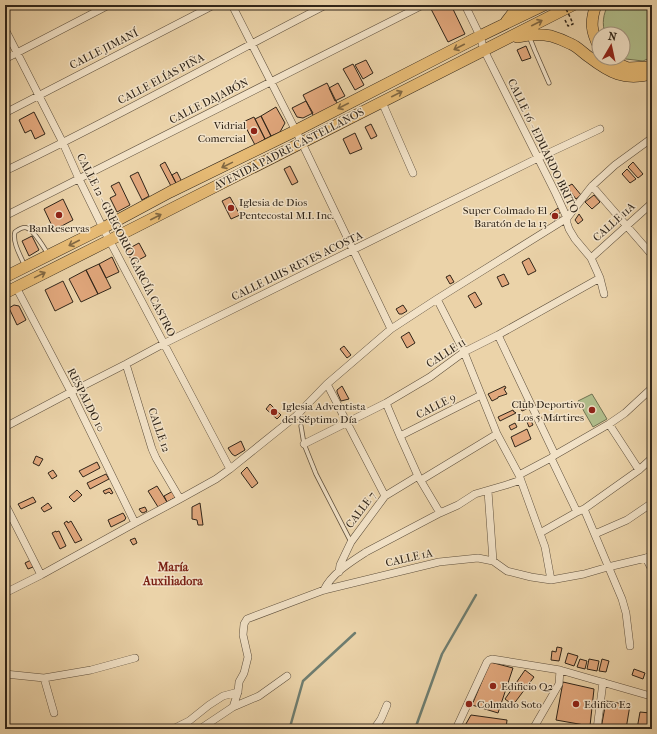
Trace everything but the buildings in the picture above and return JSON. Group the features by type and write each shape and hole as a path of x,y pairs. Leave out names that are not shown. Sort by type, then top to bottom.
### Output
{"main road":[{"path":"505,24 520,5"},
{"name":"AVENIDA PADRE CASTELLANOS","path":"5,277 104,228 170,192 295,131 480,36 544,5"},
{"name":"AVENIDA PADRE CASTELLANOS","path":"5,293 508,38 562,8 573,5"},
{"path":"592,26 592,16 596,5"},
{"path":"508,38 529,35 551,36 573,45 613,73 624,76 638,77 652,74"},
{"path":"623,66 628,68 647,67 652,65"}],"street":[{"path":"5,59 109,5"},
{"name":"CALLE JIMANÍ","path":"5,112 214,5"},
{"path":"232,5 302,143 391,329"},
{"name":"CALLE ELÍAS PIÑA","path":"5,171 63,143 326,5"},
{"name":"CALLE DAJABÓN","path":"5,216 423,5"},
{"name":"CALLE 16 - EDUARDO BRITO","path":"465,5 480,36 484,50 567,218 569,228 591,258 600,278 604,294"},
{"name":"CALLE 12 - GREGORIO GARCÍA CASTRO","path":"5,29 110,240 230,469"},
{"path":"382,102 413,173"},
{"name":"CALLE LUIS REYES ACOSTA","path":"5,427 164,344 538,158 600,129"},
{"path":"5,593 41,575 216,479 296,416 327,384 391,329 567,218 592,186 615,165 652,138"},
{"path":"592,186 652,254"},
{"name":"CALLE 11A","path":"591,258 652,203"},
{"name":"CALLE 11","path":"304,444 386,403 430,376 464,352 498,335 600,278"},
{"name":"RESPALDO 10","path":"16,287 71,392 135,523"},
{"path":"437,299 464,352 497,434 520,477 545,546 551,580"},
{"path":"498,335 553,457 595,534 622,599 626,614 630,646"},
{"name":"CALLE 12","path":"126,364 152,448 156,458 180,499"},
{"path":"327,384 385,496"},
{"path":"324,590 327,584 339,572 358,556 458,505 475,494 506,485 609,424 625,413 652,389"},
{"name":"CALLE 9","path":"400,436 481,395"},
{"path":"386,403 420,478 440,513"},
{"path":"609,424 639,470"},
{"name":"CALLE 7","path":"339,572 340,565 351,542 385,496 420,478 497,434"},
{"path":"540,533 581,510 639,470 652,458"},
{"path":"488,491 493,561"},
{"path":"595,534 627,520 652,503"},
{"path":"5,504 41,575"},
{"path":"649,557 652,570"},
{"name":"CALLE 1A","path":"238,692 239,682 244,673 248,657 243,635 244,624 248,620 324,590 439,562 478,558 493,561 507,571 551,580 584,574 649,557"},
{"path":"5,674 44,678 91,670 135,658"},
{"path":"456,729 487,662 492,659 560,670 647,695"},
{"path":"532,729 559,684 560,670"},
{"path":"200,729 233,707 259,696 287,676"},
{"path":"44,678 54,713"},
{"path":"597,729 604,682"},
{"path":"233,707 238,692"},
{"path":"174,729 189,721 223,696 238,692"},
{"path":"374,729 381,719 387,705"}],"lane":[{"path":"529,35 549,83"},
{"path":"25,267 14,241 15,232 25,227 34,233 49,256"},
{"path":"301,426 304,444 316,474 351,542"}],"path":[{"path":"562,8 570,17 573,24 568,26 562,8"}],"green space":[{"path":"608,5 652,5 652,57 643,61 631,60 631,26 604,26 605,12"},
{"name":"Club Deportivo Los 5 Mártires","path":"592,394 607,419 593,427 578,401"}],"waterway":[{"path":"415,729 442,654 476,595"},
{"path":"286,729 290,727 303,681 355,633"}],"place":[{"name":"Vidrial Comercial","path":"254,131"},
{"name":"Iglesia de Dios Pentecostal M.I. Inc.","path":"231,208"},
{"name":"BanReservas","path":"59,215"},
{"name":"Super Colmado El Baratón de la 13","path":"555,216"},
{"name":"Club Deportivo Los 5 Mártires","path":"592,410"},
{"name":"Iglesia Adventista del Séptimo Día","path":"274,412"},
{"name":"Edificio Q2","path":"493,686"},
{"name":"Colmado Soto","path":"469,704"},
{"name":"Edifico E2","path":"576,704"}],"district":[{"name":"María Auxiliadora","path":"173,574"}]}
